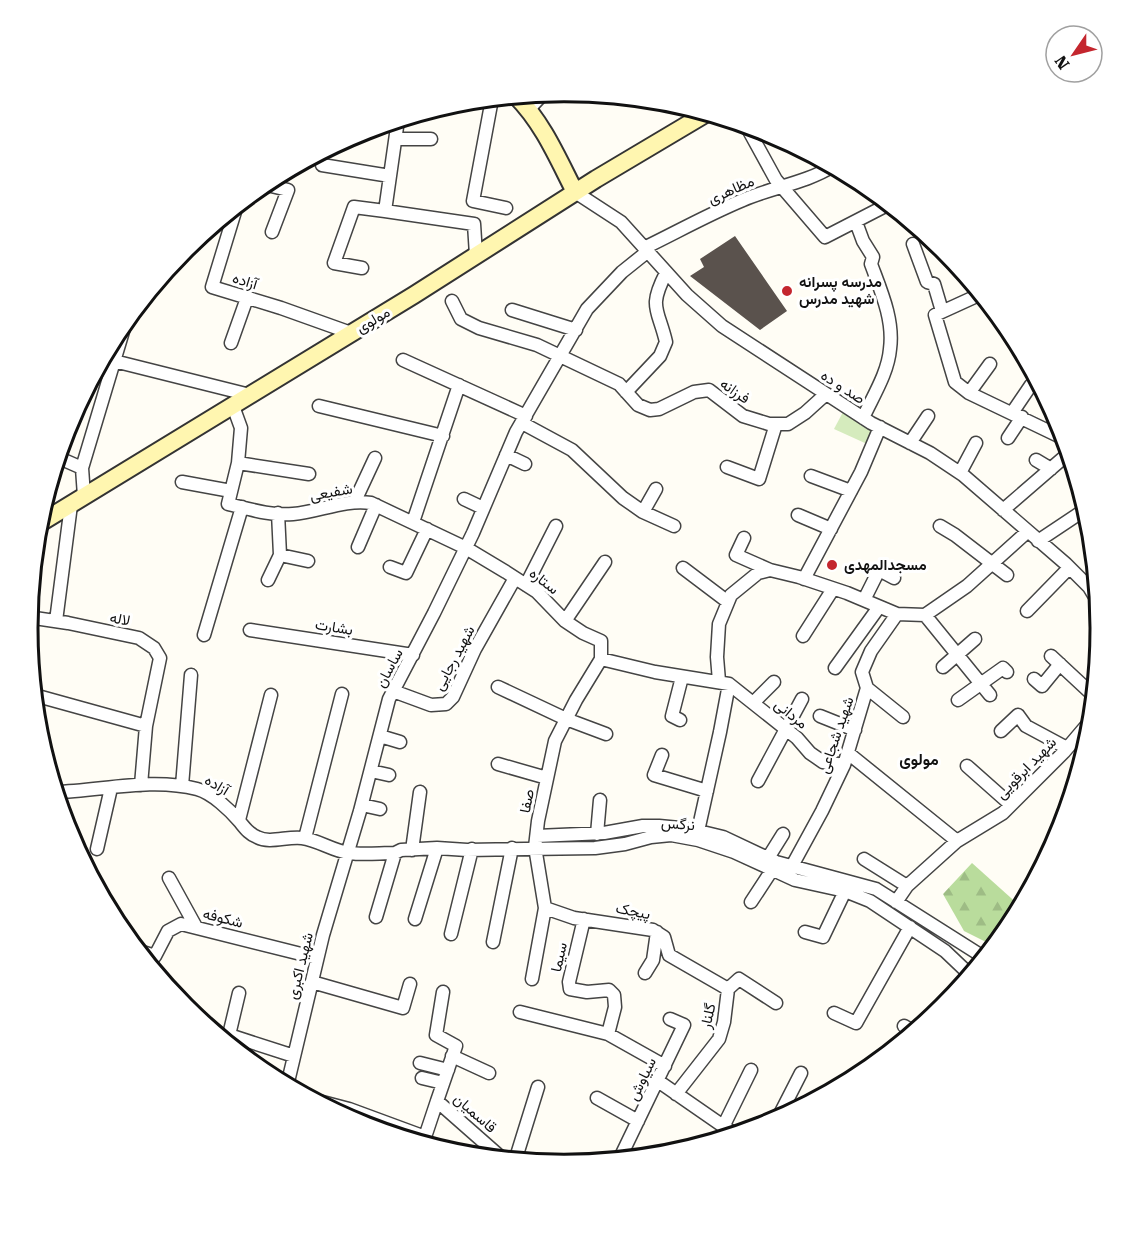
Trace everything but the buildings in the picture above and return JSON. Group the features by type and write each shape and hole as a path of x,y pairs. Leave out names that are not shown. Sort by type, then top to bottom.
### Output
{"main road":[{"path":"524,104 548,140 575,192"},
{"name":"مولوی","path":"50,518 697,119"}],"street":[{"path":"529,109 535,103"},
{"path":"490,108 473,201 506,208"},
{"path":"385,211 397,129"},
{"path":"753,137 780,186 825,237 882,208"},
{"path":"396,139 431,139"},
{"path":"322,165 390,176"},
{"name":"مظاهری","path":"645,250 743,200 780,186 816,177 824,172"},
{"path":"272,232 288,190 277,187"},
{"name":"صد و ده","path":"575,192 621,222 687,295 723,326 863,418 930,453 960,473 1088,585"},
{"path":"362,268 334,263 354,207 474,224 476,255"},
{"name":"آزاده","path":"232,220 212,287 351,333"},
{"path":"856,222 863,241 873,257 871,264 888,310 891,349 882,377 863,418"},
{"path":"914,244 927,282 934,284 955,382 969,393 1051,429"},
{"name":"ساسان","path":"348,854 389,699 466,548 506,454 586,309 645,250"},
{"path":"626,392 660,356 666,357 666,342 655,305 657,291 666,273"},
{"path":"231,343 247,297"},
{"path":"939,313 973,297"},
{"name":"فرزانه","path":"452,301 461,318 479,328 537,345 619,384 638,405 650,410 659,409 694,392 709,390 743,416 776,424"},
{"path":"512,310 576,330"},
{"path":"56,621 82,468 117,351"},
{"path":"403,360 459,385 524,419 572,450 623,498 644,512 674,526"},
{"path":"114,362 250,395"},
{"path":"969,393 990,364"},
{"path":"413,522 459,385"},
{"path":"1008,438 1031,386"},
{"path":"727,467 759,480 776,424 789,424 826,394"},
{"path":"182,482 231,492 238,463 241,428 233,406"},
{"path":"319,406 442,436"},
{"path":"910,443 928,416"},
{"path":"804,579 861,472 880,427"},
{"path":"960,473 976,443"},
{"path":"506,454 525,464"},
{"path":"355,501 375,458"},
{"path":"1003,510 1063,459"},
{"path":"65,460 82,468"},
{"path":"1036,460 1051,469"},
{"path":"238,463 309,474"},
{"path":"811,476 851,491"},
{"path":"644,512 656,489"},
{"name":"شفیعی","path":"231,492 228,504 278,513 291,514 355,501 376,505 466,548"},
{"path":"464,499 483,508"},
{"path":"358,547 376,505"},
{"path":"204,634 242,507"},
{"path":"268,580 280,555 278,513"},
{"path":"798,515 831,529"},
{"path":"1038,541 1078,515"},
{"path":"521,582 556,526"},
{"path":"939,526 955,535 1006,575"},
{"path":"390,567 406,573 427,529"},
{"path":"744,538 736,555 770,570 833,589 897,614 925,615 993,565 1027,532"},
{"name":"ستاره","path":"466,548 537,592 565,621 600,641 601,659"},
{"path":"280,555 308,561"},
{"path":"565,621 605,562"},
{"path":"683,568 728,602"},
{"path":"1027,611 1070,568"},
{"path":"698,831 707,791 724,682 717,657 718,624 731,595 758,573 770,570"},
{"path":"864,600 879,570 894,578"},
{"name":"شهید رجایی","path":"393,691 431,705 446,704 453,697 475,649 521,582"},
{"path":"803,636 833,589"},
{"path":"835,668 879,607"},
{"name":"شهید شجاعی","path":"792,866 822,811 846,759 867,688 862,672 871,651 897,614"},
{"path":"925,615 990,695"},
{"name":"لاله","path":"38,618 139,638 154,648 160,658 146,726 141,785"},
{"name":"بشارت","path":"250,630 412,655"},
{"path":"943,667 975,639"},
{"path":"601,659 682,677 724,682"},
{"name":"صفا","path":"532,979 545,908 536,842 547,778 555,741 601,659"},
{"path":"1034,679 1042,686 1055,660 1087,689"},
{"path":"958,700 1003,668 1007,672"},
{"path":"182,786 191,675"},
{"path":"680,720 672,716 682,677"},
{"name":"مردانی","path":"724,682 786,729 810,753 823,762 846,759"},
{"path":"753,703 774,682"},
{"path":"498,687 566,719 606,734"},
{"path":"867,688 903,717"},
{"path":"305,838 342,694"},
{"path":"239,820 271,695"},
{"path":"42,697 146,726"},
{"path":"758,781 802,699"},
{"path":"1001,730 1018,715 1026,726 1067,748"},
{"path":"820,716 855,730"},
{"name":"شهید ابرقویی","path":"896,902 908,886 957,841 1011,806 1079,734"},
{"path":"380,736 400,742"},
{"path":"662,755 654,775 707,791"},
{"path":"846,759 957,841"},
{"path":"498,764 547,778"},
{"path":"967,766 1011,806"},
{"path":"371,771 388,775"},
{"name":"آزاده","path":"63,791 141,785 182,786 200,790 216,800 258,838 272,840 291,837 305,838 348,854"},
{"path":"97,849 111,788"},
{"path":"412,850 420,792"},
{"path":"597,834 600,800"},
{"path":"362,805 380,809"},
{"name":"نرگس","path":"348,854 395,854 401,850 437,848 512,848 536,842 643,826 698,831 723,837 795,880 845,891 870,902 945,951 965,970"},
{"path":"751,902 783,834"},
{"name":"نرگس","path":"536,842 595,848 671,835 698,840 770,864 792,866 876,890 978,954"},
{"path":"415,919 437,848"},
{"path":"493,942 512,848"},
{"path":"451,934 471,849"},
{"name":"شهید اکبری","path":"289,1077 318,958 348,854"},
{"path":"376,917 395,854"},
{"path":"864,859 908,886"},
{"path":"169,878 196,927"},
{"path":"805,932 823,937 845,891"},
{"name":"پیچک","path":"545,908 584,919 657,932 664,937 669,955 728,989"},
{"name":"سیما","path":"584,919 569,982 570,989 587,992 609,990 614,995 615,1007 608,1034"},
{"name":"شکوفه","path":"154,959 168,931 181,924 318,958"},
{"path":"834,1013 856,1023 910,927"},
{"path":"645,973 653,960 657,932"},
{"path":"151,955 155,956"},
{"name":"گلنار","path":"676,1094 719,1038 724,1022 728,989 739,979 776,1003"},
{"path":"312,982 403,1008 410,984"},
{"path":"437,1101 456,1046 436,1035 443,992"},
{"path":"229,1034 239,993"},
{"path":"520,1012 608,1034 665,1066"},
{"name":"سیاوش","path":"623,1151 684,1025 670,1018"},
{"path":"231,1036 294,1056"},
{"path":"452,1056 489,1073"},
{"path":"420,1063 448,1070"},
{"path":"723,1127 751,1070"},
{"path":"784,1107 801,1073"},
{"path":"422,1078 443,1083"},
{"path":"658,1080 726,1129"},
{"path":"518,1153 538,1087"},
{"path":"597,1098 638,1120"},
{"name":"قاسمیان","path":"425,1136 437,1101 492,1150"},
{"name":"قاسمیان","path":"363,1115 408,1131"}],"green space":[{"path":"843,412 874,429 867,444 834,429"},
{"path":"972,863 1014,901 987,942 964,931 943,894"}],"place":[{"name":"مدرسه پسرانه شهید مدرس","path":"787,291"},
{"name":"مسجدالمهدی","path":"832,565"}],"district":[{"name":"مولوی","path":"919,759"}]}
